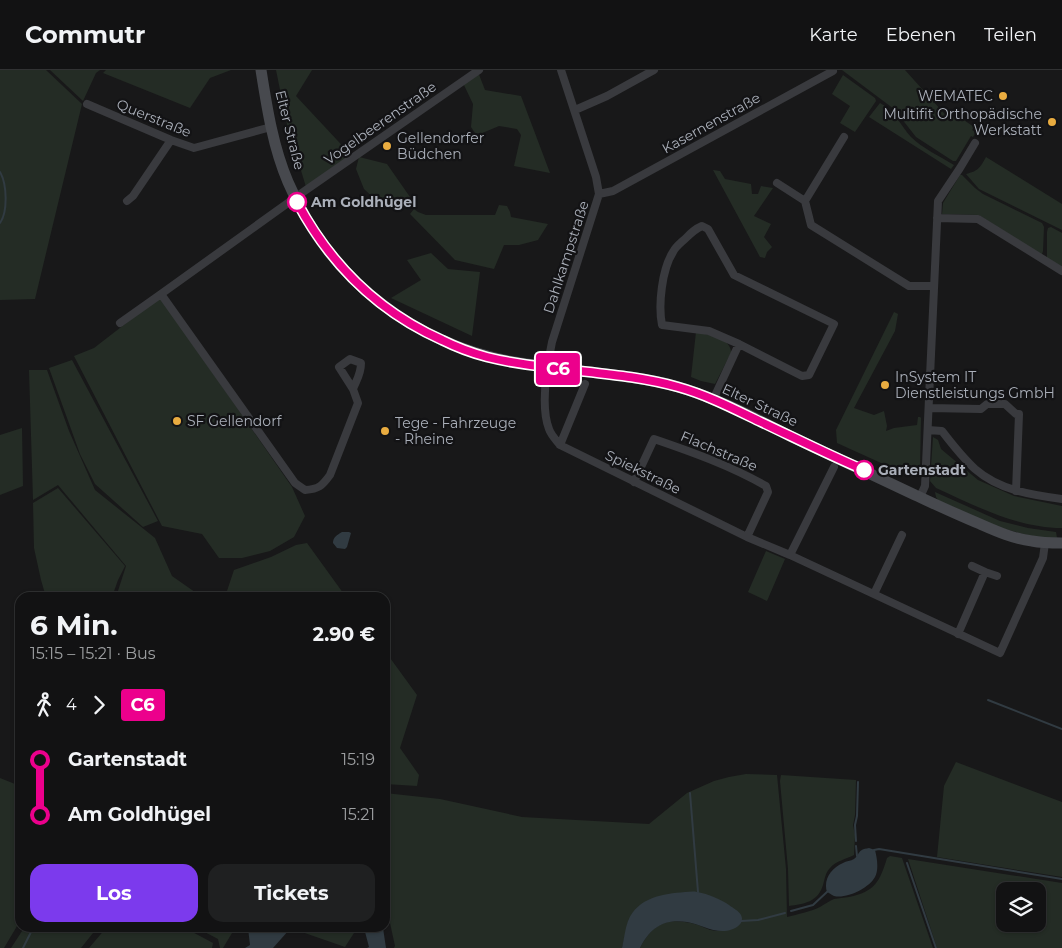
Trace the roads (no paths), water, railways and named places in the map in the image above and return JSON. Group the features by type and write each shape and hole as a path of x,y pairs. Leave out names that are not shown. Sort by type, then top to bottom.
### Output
{"main road":[{"name":"Elter Straße","path":"260,70 271,126 288,181 313,229 344,270 364,290 397,315 431,335 487,357 650,380 679,387 726,405 995,531 1020,539 1045,543 1062,543"}],"street":[{"name":"Vogelbeerenstraße","path":"296,198 479,70"},
{"name":"Dahlkampstraße","path":"548,367 552,342 599,194 596,178 561,70"},
{"path":"575,110 607,96 654,70"},
{"name":"Kasernenstraße","path":"599,194 613,191 833,70"},
{"name":"Querstraße","path":"87,104 194,148 271,126"},
{"path":"805,201 844,137"},
{"path":"127,201 133,196 171,140"},
{"path":"920,497 925,486 938,201 975,143"},
{"path":"777,183 805,201 811,225 909,286 934,286"},
{"path":"120,323 296,198"},
{"path":"937,218 978,219 1062,271"},
{"path":"702,226 708,229 734,275 834,324 809,375 802,376 739,344 709,331 662,325 660,317 662,280 670,257 673,251 695,229 702,226"},
{"path":"161,294 295,483 305,490 316,489 324,484 330,475 358,403 353,389"},
{"path":"713,400 739,344"},
{"path":"548,367 545,389 545,414 549,430 560,446"},
{"path":"560,446 586,384"},
{"path":"929,408 981,409 986,404 1005,404 1018,414 1016,491"},
{"path":"928,430 942,431 966,460 992,481 1016,491 1062,499"},
{"name":"Flachstraße","path":"634,482 654,438 747,475 766,486 768,492 747,537"},
{"name":"Spiekstraße","path":"560,446 747,537 790,555 1000,654 1043,558 1045,543"},
{"path":"790,555 834,467"},
{"path":"874,594 902,535"},
{"path":"972,566 997,576"},
{"path":"958,634 985,572"}],"waterway":[{"path":"0,172 6,198 3,218 0,223"},
{"path":"988,700 1062,729"},
{"path":"856,841 855,825 858,782"},
{"path":"690,793 698,892"},
{"path":"856,846 857,856"},
{"path":"874,850 879,849 1062,879"},
{"path":"907,863 936,948"},
{"path":"791,911 813,905 828,891"},
{"path":"741,921 758,920 785,913"},
{"path":"23,948 31,932"}],"place":[{"name":"WEMATEC","path":"1003,96"},
{"name":"Multifit Orthopädische Werkstatt","path":"1052,122"},
{"name":"Gellendorfer Büdchen","path":"387,146"},
{"name":"Am Goldhügel","path":"297,202"},
{"name":"InSystem IT Dienstleistungs GmbH","path":"885,385"},
{"name":"SF Gellendorf","path":"177,421"},
{"name":"Tege - Fahrzeuge - Rheine","path":"385,431"},
{"name":"Gartenstadt","path":"864,470"}]}
